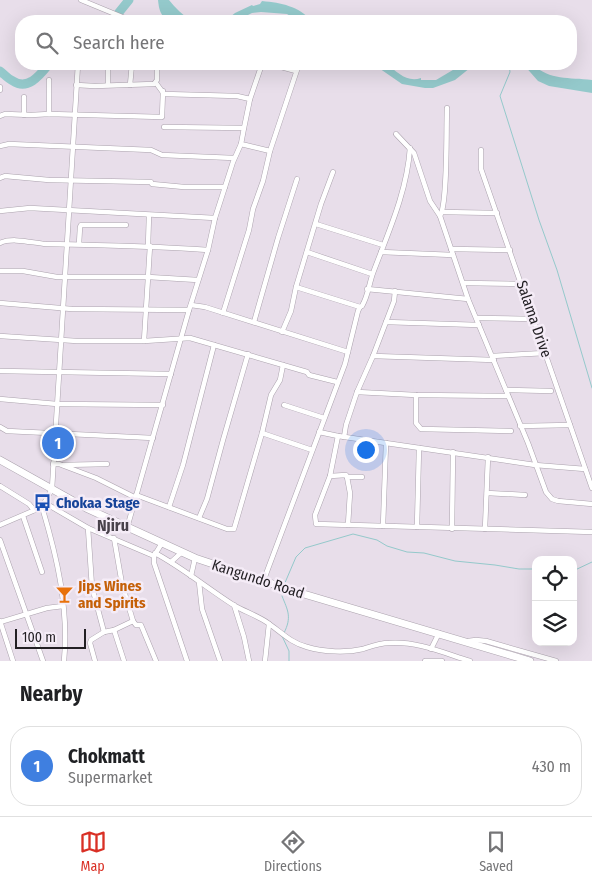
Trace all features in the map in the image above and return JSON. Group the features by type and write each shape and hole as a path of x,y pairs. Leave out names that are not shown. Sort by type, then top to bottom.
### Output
{"highway":[{"name":"Kangundo Road","path":"0,460 86,508 195,558 263,582 530,661"}],"street":[{"path":"81,0 117,15"},
{"path":"0,525 23,516 44,504 52,489 77,70"},
{"path":"108,70 108,85"},
{"path":"130,85 131,70"},
{"path":"157,70 156,83 164,94 237,96 250,99"},
{"path":"128,528 208,250 215,218 234,158 241,144 250,99 260,70"},
{"path":"223,313 249,230 253,209 263,181 270,151 296,71 292,70"},
{"path":"49,80 49,114"},
{"path":"76,85 156,83"},
{"path":"0,116 5,114 49,114 162,118 163,91"},
{"path":"24,97 24,115"},
{"path":"447,108 444,195 441,214 468,299 546,492 552,499 592,504"},
{"path":"164,128 244,128"},
{"path":"396,134 414,153 432,206 441,214 497,213"},
{"path":"0,146 9,144 151,150 162,155 234,158"},
{"path":"241,144 270,151"},
{"path":"263,582 348,352 352,329 360,307 364,304 367,288 403,190 410,163 410,148"},
{"name":"Salama Drive","path":"480,150 480,165 592,488"},
{"path":"282,332 291,311 296,287 333,172"},
{"path":"0,178 5,176 71,181 126,180 184,187 225,187"},
{"path":"254,322 297,179"},
{"path":"0,211 30,208 215,218"},
{"path":"144,342 149,215"},
{"path":"316,224 383,245"},
{"path":"79,244 80,227 82,225 126,225"},
{"path":"0,242 149,246 208,250"},
{"path":"451,249 510,250"},
{"path":"307,252 372,274"},
{"path":"381,252 453,255"},
{"path":"0,271 22,271 65,276 198,280"},
{"path":"464,283 521,284"},
{"path":"296,287 360,307"},
{"path":"367,288 468,299"},
{"path":"344,437 357,392 394,301 395,291"},
{"path":"0,304 63,309 205,307 348,352"},
{"path":"477,318 533,319"},
{"path":"386,322 479,325"},
{"path":"0,336 144,342 190,338 337,382"},
{"path":"169,507 183,465 214,345"},
{"path":"373,356 493,358 545,353"},
{"path":"199,518 208,499 222,440 248,354"},
{"path":"60,464 136,496 227,529 234,529 271,396 280,380 282,365"},
{"path":"0,370 172,374"},
{"path":"357,392 416,395 550,391"},
{"path":"416,395 416,422 421,429 511,431"},
{"path":"0,399 57,404 163,405"},
{"path":"284,405 324,418"},
{"path":"520,426 570,425"},
{"path":"0,427 7,431 153,438"},
{"path":"319,432 419,448 585,469"},
{"path":"262,433 312,450"},
{"path":"338,436 330,476 315,515 316,524 318,525 592,532"},
{"path":"383,526 386,443"},
{"path":"417,527 419,448"},
{"path":"452,528 453,452"},
{"path":"486,529 488,457"},
{"path":"53,464 107,464"},
{"path":"330,476 346,475 348,477 362,478"},
{"path":"348,477 350,493 348,525"},
{"path":"0,486 29,504 34,510"},
{"path":"487,493 525,495"},
{"path":"44,504 88,528 171,562 234,605 269,624 286,638 305,647 327,651 354,650 389,642 406,643 470,661"},
{"path":"44,504 55,552 63,606 66,640 64,661"},
{"path":"23,516 42,572"},
{"path":"88,528 92,587 104,632"},
{"path":"114,538 122,584 133,621 136,625 140,625 156,661"},
{"path":"0,540 43,661"},
{"path":"162,543 154,555 154,563 187,661"},
{"path":"171,562 182,552"},
{"path":"191,576 195,558"},
{"path":"199,582 202,609 220,661"},
{"path":"234,605 250,661"},
{"path":"13,661 0,622 63,606"},
{"path":"95,661 90,643 91,640 104,632 114,630 133,621"},
{"path":"264,660 269,624"},
{"path":"114,630 124,661"},
{"path":"431,650 439,633"},
{"path":"465,642 486,641 556,661"},
{"path":"425,661 442,661"}],"shaded area":[{"path":"158,0 169,0 184,15 162,15"},
{"path":"262,1 289,6 306,15 261,12 248,15 232,15 252,5 260,4"},
{"path":"382,70 394,70 411,79 436,80 453,70 468,70 455,80 433,88 402,84"},
{"path":"528,70 541,70 553,76 592,80 592,93 549,86 538,81"}],"waterway":[{"path":"117,15 129,0"},
{"path":"0,71 18,84 24,84 29,83 44,70"},
{"path":"510,70 500,96 539,220 557,270 592,388"},
{"path":"284,585 296,557 305,548 353,534 377,540 387,546 407,552 424,553 455,561 532,569"},
{"path":"577,569 592,562"},
{"path":"282,596 288,614 288,623 284,633"},
{"path":"282,636 289,651 289,661"}],"place":[{"name":"Chokmatt","path":"58,443"},
{"name":"Chokaa Stage","path":"42,503"},
{"name":"Jips Wines and Spirits","path":"64,595"}],"district":[{"name":"Njiru","path":"113,525"}]}
